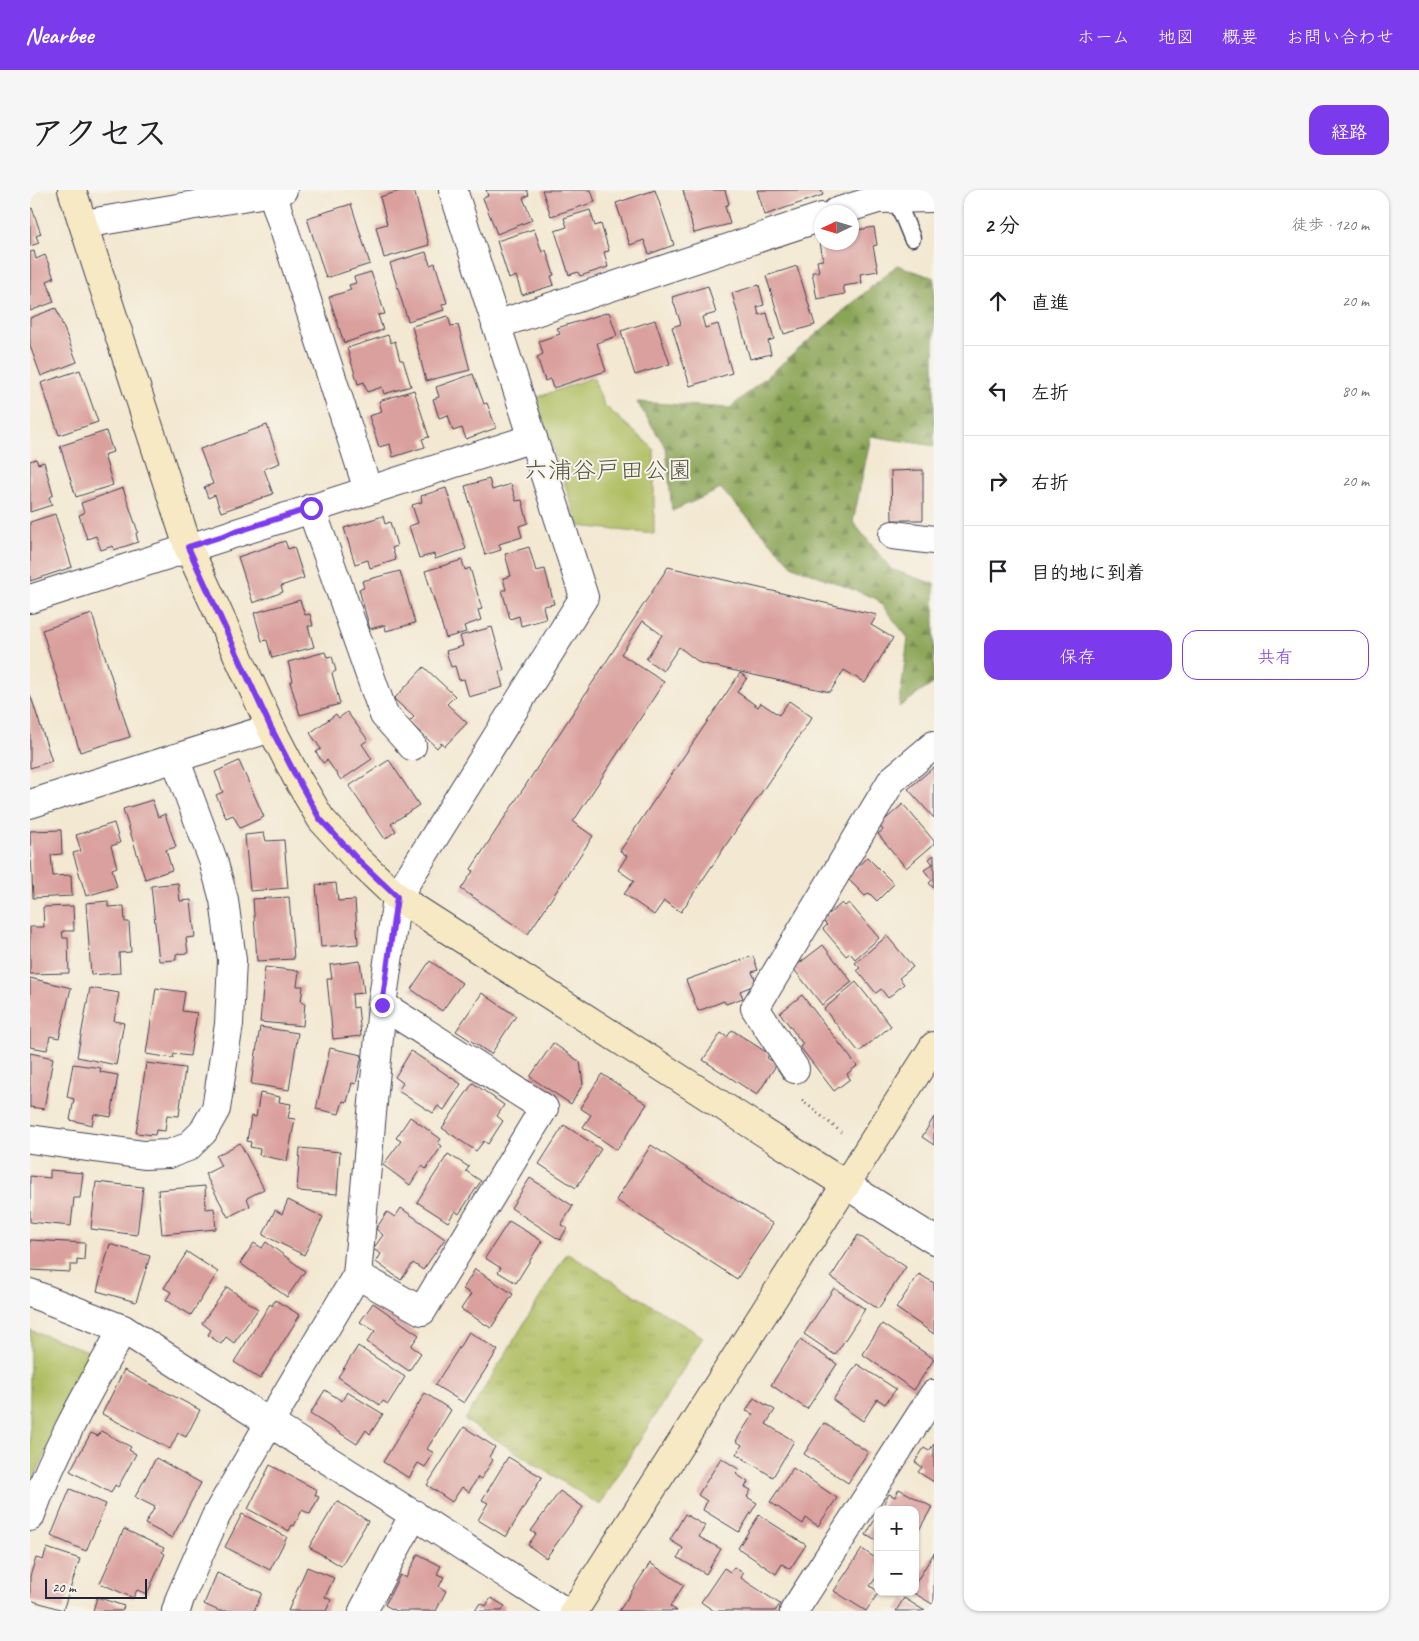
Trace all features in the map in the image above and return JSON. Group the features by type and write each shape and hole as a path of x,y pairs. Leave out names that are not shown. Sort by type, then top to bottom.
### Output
{"street":[{"path":"72,190 188,547 271,728 320,819 358,860 397,897 934,1240"},
{"path":"176,1611 216,1516 357,1275 382,1005 397,897 584,597 453,190"},
{"path":"84,224 277,191 368,490"},
{"path":"859,205 878,199 934,198"},
{"path":"496,324 814,220"},
{"path":"30,599 533,438"},
{"path":"311,508 384,715 412,746"},
{"path":"893,536 934,540"},
{"path":"30,804 271,728"},
{"path":"795,1069 755,1008 892,780 934,745"},
{"path":"30,1139 144,1155 169,1154 188,1147 203,1132 216,1109 229,1024 232,960 224,900 213,860 175,758"},
{"path":"357,1275 422,1311 544,1108 382,1005"},
{"path":"574,1611 934,1046"},
{"path":"30,1294 123,1329 564,1611"},
{"path":"30,1517 40,1488 66,1434 123,1329"},
{"path":"794,1611 934,1394"},
{"path":"363,1611 414,1514"}],"lane":[{"path":"896,199 912,238"}],"path":[{"path":"795,1069 796,1094 866,1153"}],"green space":[{"path":"897,265 934,278 934,446 871,436 853,522 891,569 934,584 934,683 899,707 908,638 877,599 793,566 721,489 672,511 666,448 637,402 730,408"},
{"name":"六浦谷戸田公園","path":"593,377 604,405 654,449 654,534 579,526 536,398"},
{"path":"567,1253 703,1337 600,1505 465,1420"},
{"path":"30,1330 91,1352 30,1488"}],"building":[{"path":"403,190 414,190 429,245 384,258 376,227 387,224 380,197"},
{"path":"486,190 527,190 529,195 523,198 532,220 497,234 483,198 488,196"},
{"path":"542,190 591,190 595,202 551,216"},
{"path":"655,190 674,245 649,254 644,240 630,245 616,203"},
{"path":"683,190 725,190 729,204 725,206 730,224 694,233"},
{"path":"757,190 821,190 823,195 765,215"},
{"path":"351,204 370,264 326,278 307,218"},
{"path":"32,208 41,234 36,236 39,243 30,246 30,209"},
{"path":"590,210 595,226 601,224 609,251 604,252 608,267 580,276 578,272 569,275 555,231 567,227 564,218"},
{"path":"874,227 877,245 873,246 878,271 860,274 862,283 843,286 845,294 817,299 812,272 819,272 817,261 823,260 821,250 859,250 859,230"},
{"path":"534,229 542,252 546,250 554,275 551,276 554,285 522,295 516,276 509,279 497,241"},
{"path":"34,251 36,259 45,255 54,278 47,281 54,302 30,311 30,252"},
{"path":"426,252 430,265 435,263 447,303 442,304 444,310 408,321 390,263"},
{"path":"797,266 815,325 784,334 766,276"},
{"path":"371,272 385,314 378,315 383,330 344,343 329,297 351,290 349,285 356,283 354,277"},
{"path":"759,285 764,305 757,307 759,315 767,313 774,339 768,341 771,354 750,359 732,293"},
{"path":"708,286 716,313 702,317 705,328 718,324 732,373 690,386 672,327 681,324 672,297"},
{"path":"56,308 77,362 41,376 30,346 30,318"},
{"path":"609,312 617,336 597,343 606,371 553,388 550,379 545,381 537,357 543,354 539,341 560,334 557,328"},
{"path":"448,316 451,326 458,325 470,370 426,381 412,326"},
{"path":"655,320 670,364 635,375 621,331"},
{"path":"388,335 391,343 395,341 400,360 403,360 411,386 384,394 382,387 367,392 364,382 358,384 347,348"},
{"path":"80,370 98,422 59,435 41,383"},
{"path":"473,374 484,404 487,403 496,428 466,439 462,428 453,431 448,415 439,418 433,399 439,397 436,387"},
{"path":"414,390 429,437 422,439 425,447 393,457 390,444 379,447 369,416 382,412 379,401"},
{"path":"267,425 280,463 264,469 273,494 221,512 215,495 208,498 204,487 213,484 200,449"},
{"path":"106,431 113,452 104,455 113,485 76,497 60,446"},
{"path":"36,459 38,464 44,462 53,495 49,497 52,505 30,512 30,461"},
{"path":"923,470 923,520 892,520 891,471"},
{"path":"489,479 492,490 511,484 516,501 522,500 528,523 519,526 522,537 499,544 501,550 485,555 465,486"},
{"path":"123,488 138,532 136,533 138,542 114,550 113,546 101,550 96,536 87,539 79,515 84,513 81,503"},
{"path":"446,488 466,549 435,559 434,554 419,558 409,526 418,523 412,505 422,502 421,496"},
{"path":"55,514 72,567 30,581 30,522"},
{"path":"383,516 385,524 390,522 397,546 392,548 396,560 370,568 368,560 355,564 344,528"},
{"path":"285,541 288,549 294,547 304,578 281,586 283,592 253,603 238,557"},
{"path":"529,547 536,571 545,569 554,604 543,606 546,619 521,626 519,616 510,619 502,590 506,590 503,578 511,576 505,554"},
{"path":"462,560 465,570 470,568 482,609 478,610 481,620 464,626 466,632 446,638 425,571"},
{"path":"668,567 877,615 871,625 893,638 865,683 844,670 830,692 700,663 679,647 663,671 646,659 662,635 643,621 621,654 664,682 573,822 593,836 528,934 461,889 473,871 471,869"},
{"path":"400,571 415,623 386,631 385,625 370,629 359,589 364,588 362,581"},
{"path":"300,600 305,615 310,614 313,626 308,626 314,647 272,658 267,640 262,641 254,613"},
{"path":"92,614 130,737 80,752 42,630"},
{"path":"492,627 504,670 499,671 503,687 469,697 464,679 459,680 455,666 451,667 446,651 463,646 460,636"},
{"path":"325,652 327,657 332,656 336,671 332,673 340,704 300,715 290,682 293,681 288,662"},
{"path":"424,667 455,696 447,704 467,723 445,746 441,743 437,748 409,722 414,717 394,699"},
{"path":"740,673 747,678 737,692 758,707 761,703 779,715 789,701 812,717 681,912 664,901 654,915 624,894 634,881 618,870 627,856 620,851"},
{"path":"30,694 52,761 30,768"},
{"path":"347,712 368,740 362,744 372,759 341,780 327,760 323,763 316,752 321,749 310,733 336,714 339,718"},
{"path":"389,760 419,805 391,824 396,831 385,839 349,786"},
{"path":"239,761 264,817 240,828 233,815 226,818 216,795 223,792 215,772"},
{"path":"934,767 934,818 908,789"},
{"path":"152,800 158,817 165,814 176,847 166,850 172,870 145,879 123,809"},
{"path":"903,804 934,841 934,844 906,868 878,834 883,830 879,825"},
{"path":"114,823 120,843 111,846 117,867 112,869 117,887 86,896 73,853 81,851 76,835"},
{"path":"61,830 62,854 51,855 53,876 71,875 72,896 33,898 30,831"},
{"path":"264,833 266,841 284,840 288,888 250,891 245,835"},
{"path":"934,855 934,889 929,883 932,880 924,870 933,864 929,859"},
{"path":"867,857 894,884 877,901 869,893 865,896 847,878"},
{"path":"178,883 180,901 191,900 195,937 186,938 188,953 176,954 176,960 159,961 151,886"},
{"path":"336,883 338,901 355,900 358,944 321,947 316,885"},
{"path":"289,897 294,959 257,961 253,899"},
{"path":"108,901 108,907 124,906 125,922 129,922 131,952 119,953 120,973 91,975 86,903"},
{"path":"842,903 845,906 849,903 879,938 855,959 850,953 846,956 823,929 827,925 822,920"},
{"path":"73,906 74,931 62,931 63,938 68,938 69,973 30,974 30,927 44,927 43,907"},
{"path":"887,936 913,967 899,978 904,984 888,998 881,989 876,993 857,970 860,968 855,963"},
{"path":"823,945 852,982 822,1005 793,968"},
{"path":"753,956 758,970 752,972 757,984 740,991 743,998 726,1004 724,1001 698,1011 686,980"},
{"path":"360,961 364,993 352,994 353,1008 358,1007 361,1036 333,1039 327,979 332,979 330,965"},
{"path":"430,961 462,983 442,1011 411,989"},
{"path":"265,967 299,971 297,986 303,986 301,1002 305,1003 303,1026 260,1022"},
{"path":"30,978 71,988 59,1038 50,1036 47,1050 30,1047"},
{"path":"856,982 891,1026 859,1052 824,1009"},
{"path":"90,988 119,993 114,1021 124,1023 116,1065 77,1057"},
{"path":"156,988 185,992 182,1011 197,1013 190,1056 174,1054 173,1058 146,1054"},
{"path":"482,993 516,1016 491,1054 456,1031"},
{"path":"802,995 857,1066 847,1074 850,1079 834,1091 800,1047 803,1044 780,1013"},
{"path":"260,1027 298,1033 289,1090 251,1084"},
{"path":"732,1030 769,1054 767,1058 777,1064 757,1095 703,1060 721,1033 727,1037"},
{"path":"553,1043 580,1062 583,1084 571,1104 530,1077"},
{"path":"330,1048 362,1055 356,1084 352,1083 347,1102 343,1101 339,1114 316,1109"},
{"path":"411,1051 461,1084 444,1110 438,1106 433,1113 398,1091 403,1083 395,1077"},
{"path":"30,1053 53,1058 44,1109 30,1107"},
{"path":"146,1063 185,1068 179,1116 167,1115 165,1131 156,1130 155,1135 136,1133"},
{"path":"73,1064 101,1068 100,1072 118,1075 111,1117 94,1114 92,1125 70,1120 74,1099 67,1097"},
{"path":"602,1074 647,1104 617,1150 583,1127 591,1115 580,1108"},
{"path":"473,1083 504,1105 497,1116 503,1121 488,1144 484,1141 476,1151 442,1128"},
{"path":"260,1093 280,1097 279,1102 291,1104 288,1118 295,1119 287,1161 259,1155 260,1149 250,1147 251,1142 247,1141 251,1116 256,1117"},
{"path":"410,1117 441,1139 438,1143 442,1146 426,1169 422,1166 410,1185 383,1165 401,1141 396,1138"},
{"path":"934,1117 934,1145 922,1137"},
{"path":"564,1125 601,1149 576,1188 539,1164"},
{"path":"240,1143 264,1189 247,1198 250,1206 228,1217 205,1174 221,1166 216,1156"},
{"path":"651,1145 773,1224 737,1279 616,1200"},
{"path":"300,1148 340,1152 337,1194 297,1191"},
{"path":"448,1154 469,1167 466,1171 481,1181 459,1214 455,1211 448,1222 417,1202"},
{"path":"50,1170 83,1173 80,1198 74,1198 71,1226 30,1222 30,1176 50,1178"},
{"path":"530,1178 573,1206 561,1225 567,1228 560,1240 511,1208"},
{"path":"96,1182 143,1187 137,1235 91,1229"},
{"path":"205,1186 206,1209 214,1208 216,1229 162,1234 158,1190"},
{"path":"288,1200 323,1217 304,1255 263,1235 275,1210 282,1214"},
{"path":"401,1208 445,1239 423,1270 413,1263 401,1280 376,1262 381,1254 373,1249 383,1235 376,1229 387,1212 395,1217"},
{"path":"509,1221 542,1241 516,1283 498,1272 501,1268 485,1258"},
{"path":"858,1235 906,1267 878,1309 831,1277"},
{"path":"30,1240 85,1243 84,1260 77,1259 77,1265 70,1265 70,1272 30,1270"},
{"path":"266,1242 305,1271 287,1297 240,1263 254,1243 262,1248"},
{"path":"110,1244 150,1256 136,1302 97,1291"},
{"path":"187,1252 218,1272 191,1315 166,1300 171,1292 164,1288"},
{"path":"475,1269 513,1294 491,1328 461,1309 471,1294 463,1289"},
{"path":"919,1274 934,1283 934,1334 896,1308"},
{"path":"227,1287 258,1309 234,1343 226,1337 221,1344 208,1335 211,1330 202,1323"},
{"path":"834,1288 865,1309 835,1355 804,1334"},
{"path":"275,1300 300,1315 260,1379 234,1362 270,1304 272,1306"},
{"path":"373,1303 419,1335 411,1346 421,1353 409,1371 367,1342 375,1331 360,1322"},
{"path":"882,1324 934,1359 914,1390 862,1354"},
{"path":"469,1332 498,1350 464,1403 435,1385"},
{"path":"800,1340 837,1364 807,1409 771,1385"},
{"path":"358,1346 405,1377 388,1404 383,1401 380,1405 338,1377"},
{"path":"857,1364 896,1389 885,1404 877,1399 863,1421 833,1400"},
{"path":"124,1370 200,1410 186,1437 178,1433 170,1449 102,1414"},
{"path":"325,1390 342,1401 347,1392 383,1414 370,1434 366,1430 357,1444 310,1414"},
{"path":"425,1393 451,1410 427,1449 434,1453 425,1467 418,1463 409,1478 383,1462"},
{"path":"754,1398 775,1410 766,1424 794,1441 773,1477 736,1454 742,1445 736,1441 753,1414 746,1411"},
{"path":"824,1423 868,1452 848,1483 804,1454"},
{"path":"464,1427 495,1447 489,1457 493,1460 481,1479 478,1477 469,1492 462,1487 452,1502 427,1485"},
{"path":"101,1431 131,1447 129,1450 136,1454 118,1487 115,1485 111,1493 70,1471 91,1433 98,1436"},
{"path":"934,1444 934,1482 918,1472 922,1467 915,1462 924,1448 929,1451"},
{"path":"508,1457 542,1477 506,1537 478,1520 488,1503 482,1500"},
{"path":"156,1458 201,1483 172,1538 145,1524 155,1507 135,1497"},
{"path":"721,1458 740,1470 736,1474 748,1482 745,1487 751,1490 747,1497 757,1503 739,1532 703,1510 707,1501 698,1495"},
{"path":"270,1465 317,1490 315,1495 319,1497 310,1514 302,1510 294,1526 292,1525 289,1531 248,1509"},
{"path":"793,1468 837,1498 818,1526 806,1518 803,1524 770,1502"},
{"path":"70,1489 106,1504 86,1551 51,1536"},
{"path":"899,1489 932,1507 919,1530 919,1506 882,1506 889,1494 895,1497"},
{"path":"560,1491 583,1507 546,1558 528,1545 536,1534 531,1531"},
{"path":"337,1501 368,1521 341,1566 309,1547"},
{"path":"242,1514 287,1537 270,1570 225,1547"},
{"path":"685,1514 705,1526 699,1537 721,1549 706,1574 678,1558 683,1548 670,1540"},
{"path":"759,1515 806,1545 790,1569 782,1564 776,1574 738,1548"},
{"path":"874,1521 874,1540 866,1535"},
{"path":"124,1529 164,1548 162,1552 165,1554 147,1594 137,1590 133,1598 100,1583"},
{"path":"47,1548 80,1559 63,1610 30,1600 30,1576 36,1558 43,1560"},
{"path":"862,1549 874,1557 874,1580 870,1586 874,1589 874,1596 876,1596 866,1611 834,1591"},
{"path":"934,1553 934,1605 919,1596 919,1577"},
{"path":"418,1554 441,1566 437,1574 444,1577 439,1587 446,1591 436,1611 396,1611 385,1605 400,1575 406,1578"},
{"path":"650,1563 684,1585 670,1606 677,1611 619,1611"},
{"path":"307,1567 334,1578 325,1597 331,1600 326,1611 288,1611"},
{"path":"734,1567 743,1573 741,1578 780,1604 775,1611 714,1611 701,1602 724,1568 730,1572"},
{"path":"217,1573 262,1593 254,1611 219,1611 204,1604"},
{"path":"97,1597 124,1606 122,1611 93,1611"},
{"path":"491,1598 505,1606 502,1611 475,1611 480,1603 486,1606"},
{"path":"904,1598 925,1611 896,1611"}],"route":[{"path":"311,508 188,547 271,728 320,819 358,860 397,897 382,1005"}]}
